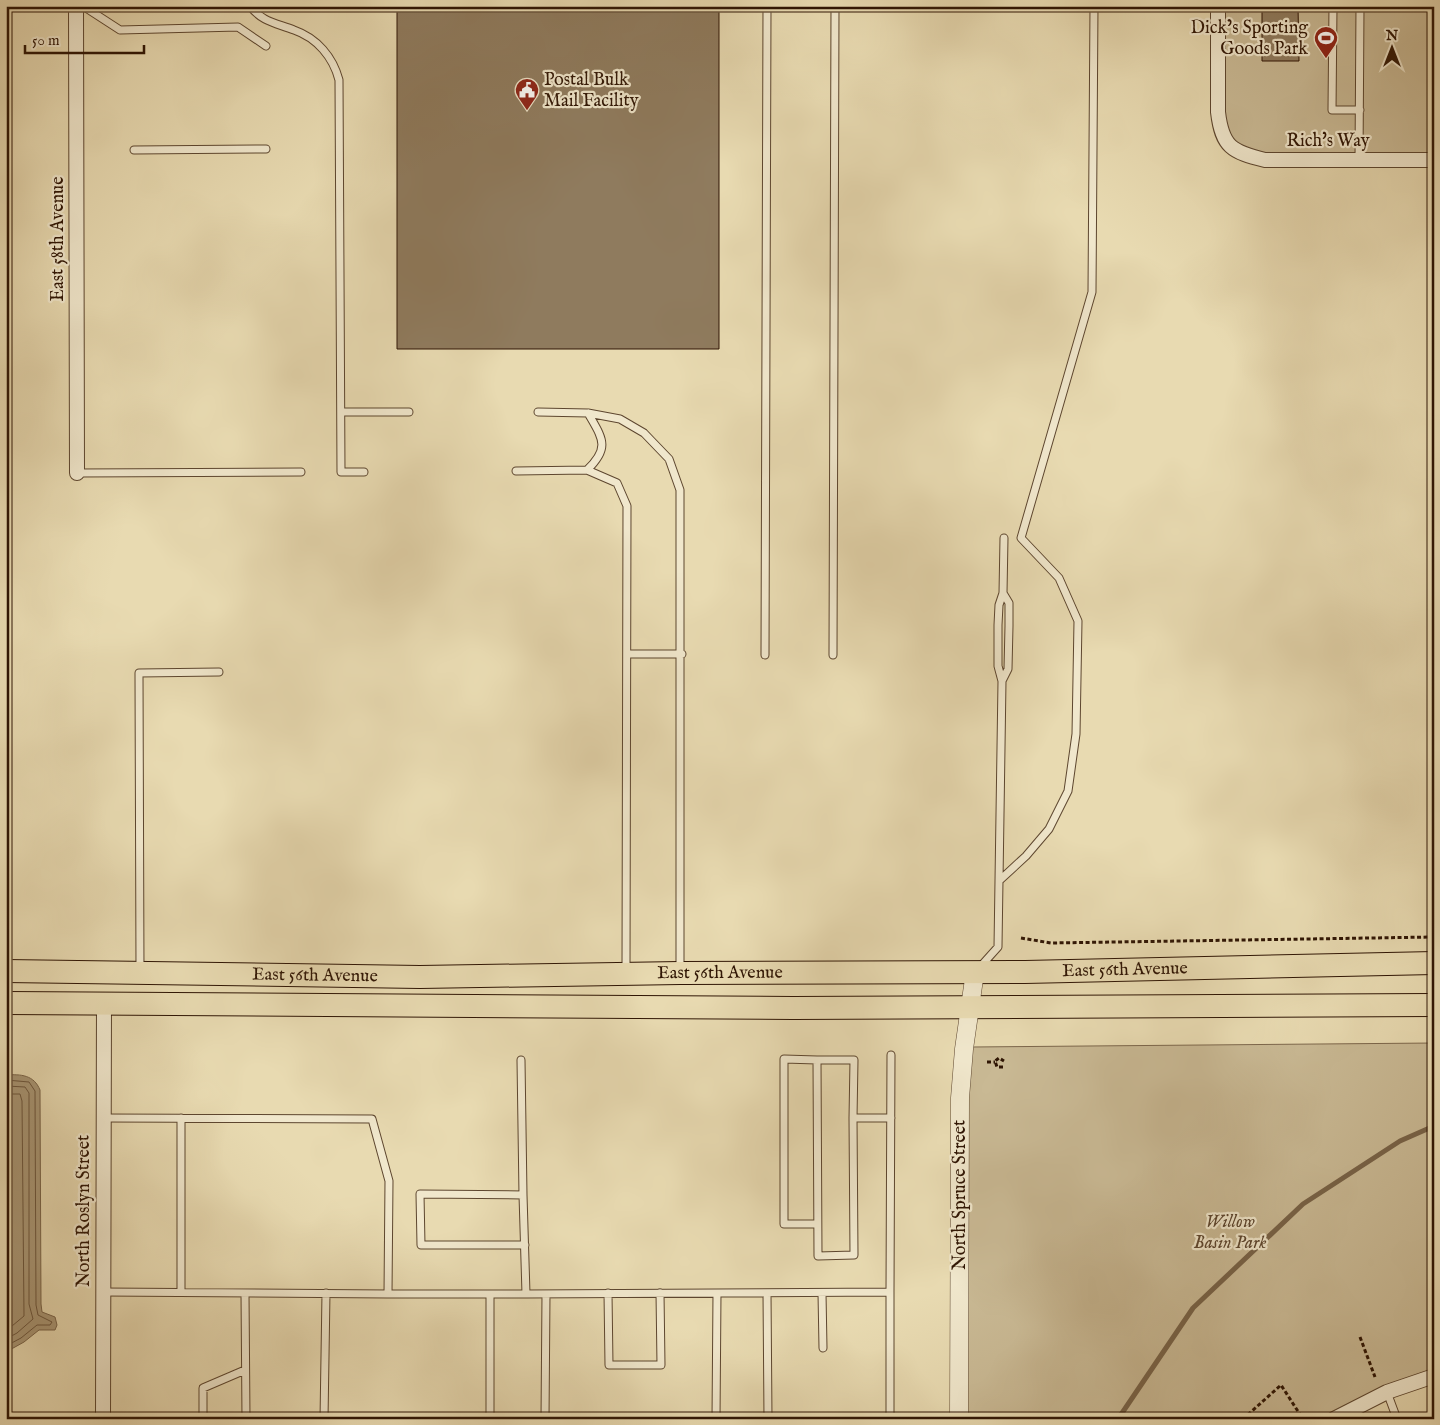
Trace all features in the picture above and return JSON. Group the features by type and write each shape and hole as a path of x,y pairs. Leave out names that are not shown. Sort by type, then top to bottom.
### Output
{"main road":[{"name":"East 56th Avenue","path":"6,970 420,978 680,973 975,972 1434,963"},
{"name":"East 56th Avenue","path":"6,1003 970,1008 1434,1005"}],"street":[{"name":"East 58th Avenue","path":"76,6 77,473"},
{"name":"Rich's Way","path":"1218,6 1218,112 1220,128 1227,144 1241,154 1265,160 1434,160"},
{"name":"North Spruce Street","path":"960,1419 960,1098 975,972"},
{"name":"North Roslyn Street","path":"103,1419 104,1003"},
{"path":"1334,1419 1387,1392 1434,1376"}],"lane":[{"path":"82,6 120,30 238,27 266,46"},
{"path":"250,6 268,22 295,30 315,42 330,57 339,80 341,472 364,472"},
{"path":"765,655 767,6"},
{"path":"833,656 835,6"},
{"path":"1000,880 1026,856 1049,829 1068,791 1076,734 1078,621 1059,578 1021,538 1092,292 1094,6"},
{"path":"1333,6 1332,110 1360,110"},
{"path":"1359,160 1360,6"},
{"path":"134,150 266,149"},
{"path":"341,412 409,412"},
{"path":"538,412 588,413 620,419 644,433 668,459 680,490 682,654 680,973"},
{"path":"587,470 600,458 602,438 588,413"},
{"path":"516,471 587,470 617,483 627,506 626,974"},
{"path":"77,473 301,472"},
{"path":"975,972 998,947 1002,680 998,666 998,625 999,604 1004,593 1004,538"},
{"path":"1002,680 1008,670 1009,635 1009,603 1004,593"},
{"path":"627,654 682,654"},
{"path":"140,973 139,673 219,672"},
{"path":"890,1419 892,1055"},
{"path":"817,1060 818,1256 854,1255 854,1060 784,1059 784,1224 817,1224"},
{"path":"521,1060 526,1294"},
{"path":"103,1118 372,1119 389,1181 388,1294"},
{"path":"181,1118 181,1292"},
{"path":"853,1118 891,1118"},
{"path":"523,1195 420,1194 421,1245 525,1244"},
{"path":"103,1292 546,1294 890,1292"},
{"path":"245,1293 246,1419"},
{"path":"324,1419 326,1293"},
{"path":"608,1293 608,1365 661,1365 660,1293"},
{"path":"716,1419 717,1293"},
{"path":"768,1293 768,1419"},
{"path":"822,1293 823,1348"},
{"path":"490,1294 490,1419"},
{"path":"545,1419 546,1294"},
{"path":"188,1419 203,1419 203,1388 245,1370"},
{"path":"1387,1392 1397,1419"}],"path":[{"path":"1021,938 1051,943 1434,937"},
{"path":"987,1062 995,1062 998,1058 1004,1061"},
{"path":"995,1062 997,1067 1003,1067"},
{"path":"1360,1338 1375,1376"},
{"path":"1243,1419 1280,1386 1301,1416"}],"green space":[{"name":"Dick’s Sporting Goods Park","path":"1218,6 1434,6 1434,160 1241,155 1218,112"},
{"name":"Willow Basin Park","path":"1434,1043 1434,1374 1328,1419 967,1419 967,1106 972,1047"}],"water":[{"path":"6,1075 31,1078 40,1090 41,1304 42,1312 55,1317 57,1325 55,1330 39,1330 24,1342 6,1352"}],"building":[{"path":"397,6 719,6 719,349 397,349"},
{"path":"1262,6 1298,6 1299,61 1262,61"}],"waterway":[{"path":"1118,1419 1193,1308 1303,1204 1400,1141 1434,1126"}],"place":[{"name":"Dick’s Sporting Goods Park","path":"1326,59"},
{"name":"Postal Bulk Mail Facility","path":"527,111"}]}
